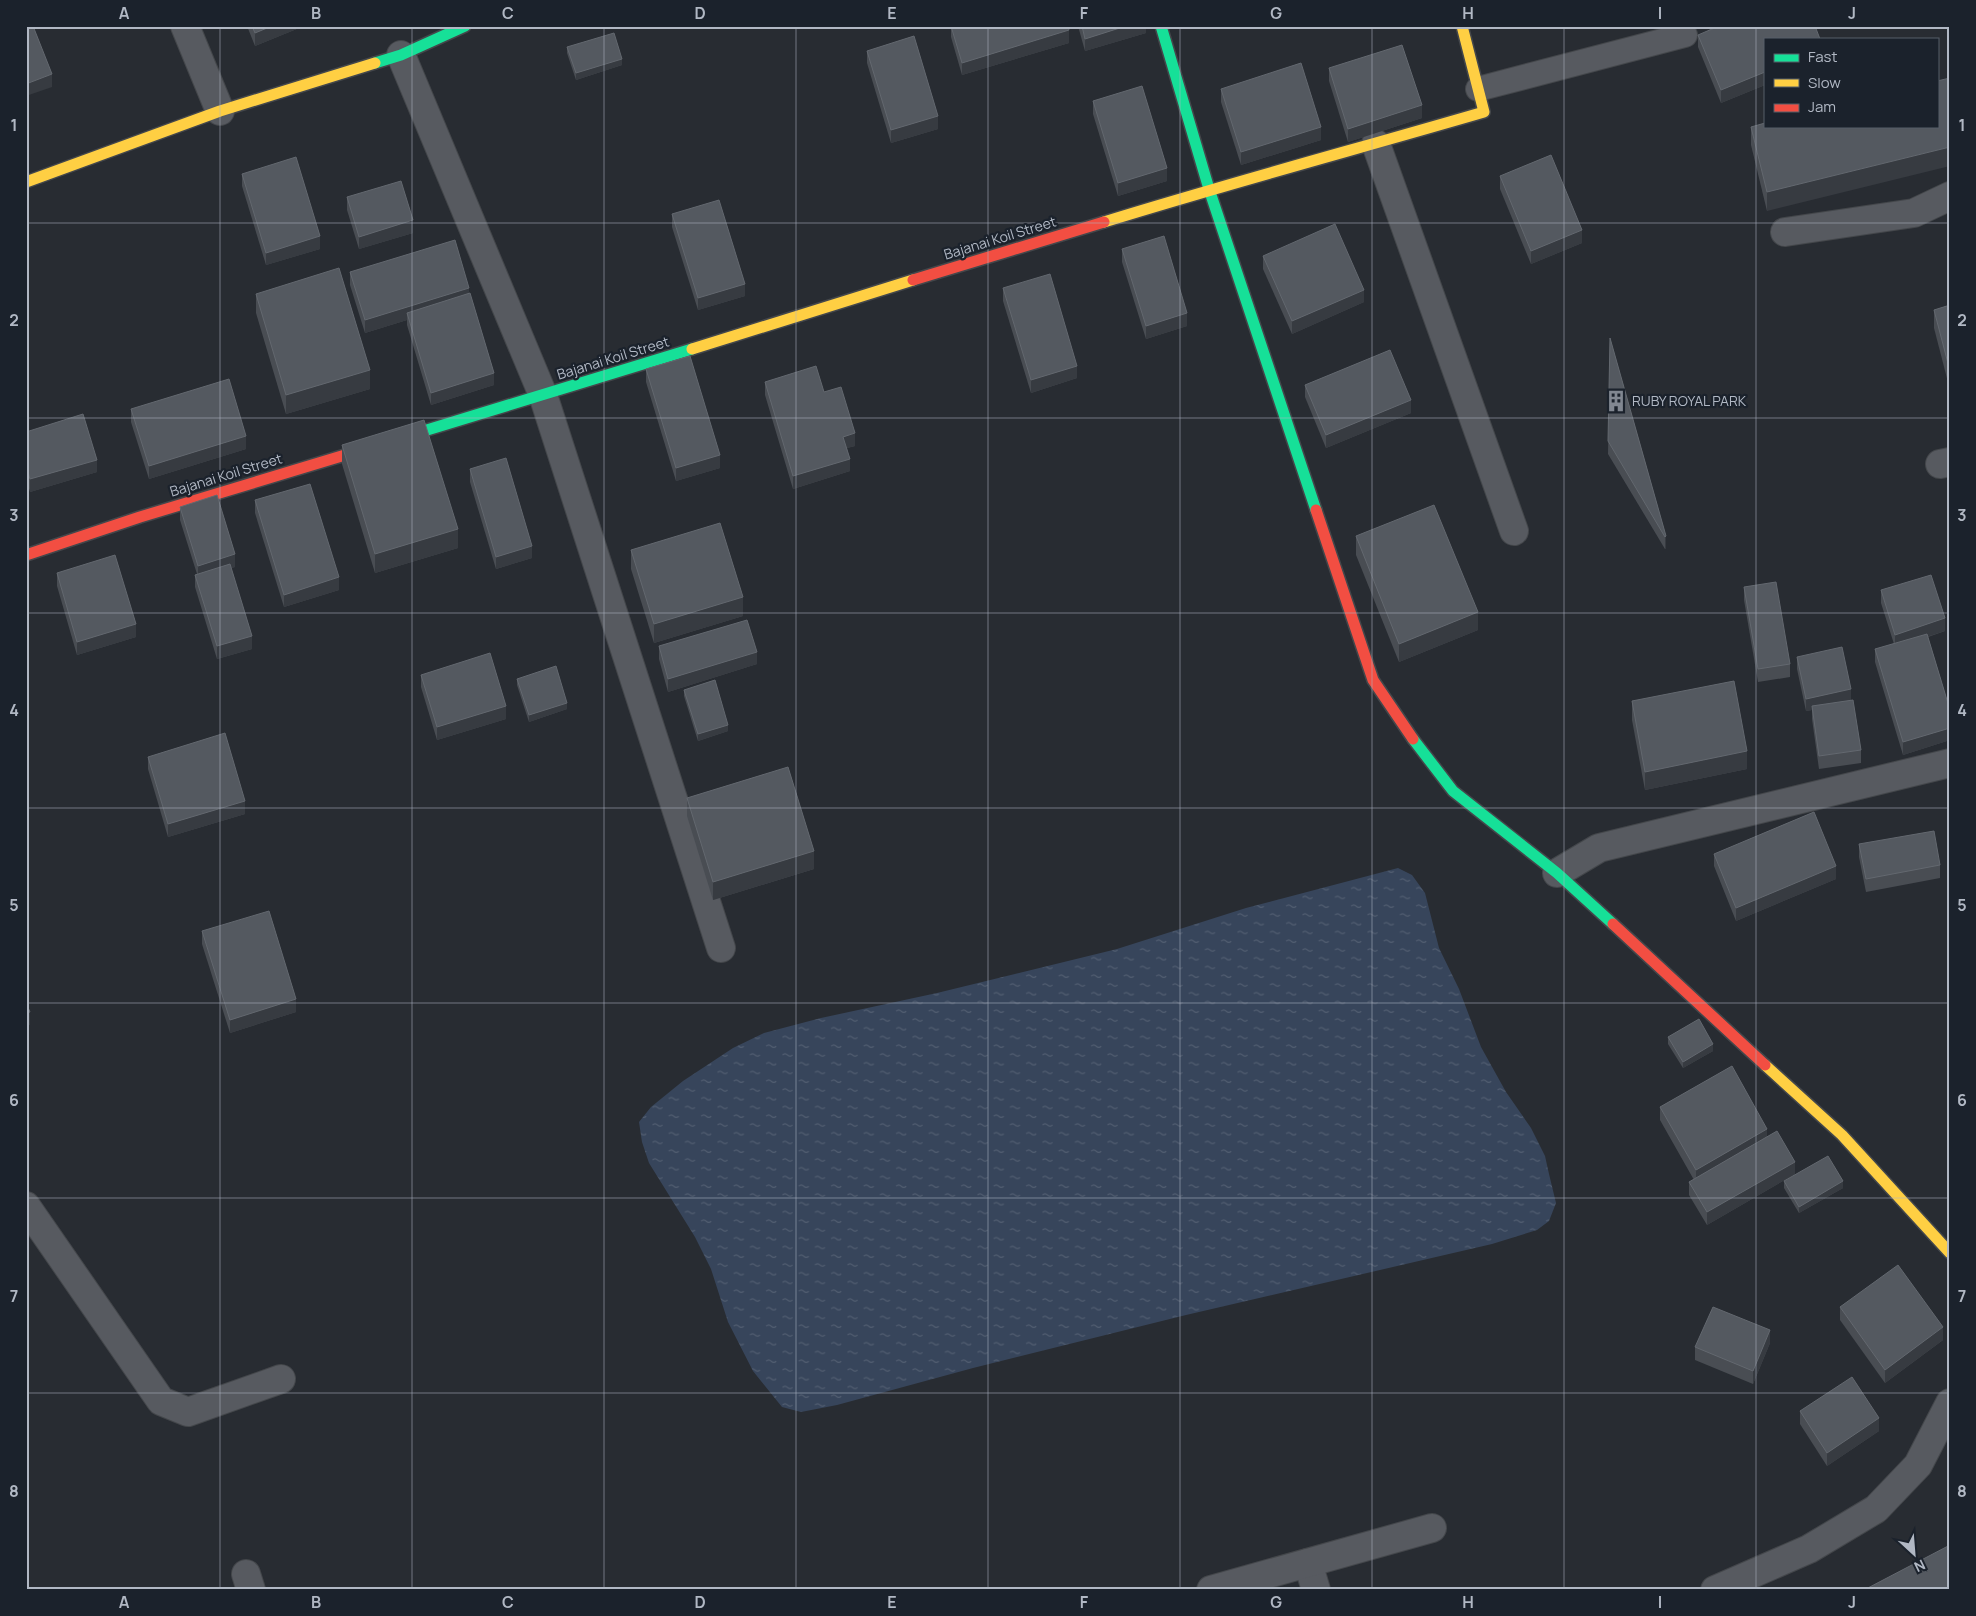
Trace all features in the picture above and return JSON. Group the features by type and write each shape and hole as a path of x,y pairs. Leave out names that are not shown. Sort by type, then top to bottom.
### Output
{"street":[{"path":"185,26 220,111"},
{"path":"26,182 220,111 401,55 465,26"},
{"path":"1161,26 1209,189 1372,680 1452,791 1557,873 1842,1135 1950,1253"},
{"path":"1462,26 1478,89"},
{"path":"401,55 543,395 721,948"},
{"name":"Bajanai Koil Street","path":"26,556 140,517 543,395 1209,189 1376,144 1484,112 1478,89"},
{"path":"1376,144 1514,531"},
{"path":"1785,232 1914,214 1950,196"},
{"path":"1557,873 1599,848 1950,763"},
{"path":"27,1210 162,1401 188,1412 281,1379"},
{"path":"1715,1590 1809,1549 1876,1509 1918,1465 1950,1403"},
{"path":"1212,1590 1432,1528"},
{"path":"1308,1563 1316,1590"}],"lane":[{"path":"1478,89 1685,35"}],"water":[{"path":"1398,868 1412,875 1425,893 1439,948 1459,989 1481,1047 1506,1092 1531,1128 1545,1156 1556,1203 1549,1221 1537,1230 1492,1244 1186,1315 973,1368 837,1405 801,1412 782,1407 753,1371 728,1322 711,1269 695,1237 649,1163 642,1142 639,1122 651,1107 683,1081 733,1048 764,1033 1117,949 1246,908"}],"building":[{"path":"26,26 33,26 52,74 26,84"},
{"path":"252,26 272,26 255,33"},
{"path":"951,26 1068,26 1069,30 962,63"},
{"path":"1082,26 1126,26 1085,39"},
{"path":"1719,26 1815,26 1820,38 1764,38 1764,72 1721,90 1698,35"},
{"path":"614,33 622,59 576,73 567,47"},
{"path":"914,36 938,116 891,130 867,51"},
{"path":"1402,45 1422,105 1348,129 1329,68"},
{"path":"1301,63 1321,127 1241,152 1221,89"},
{"path":"1950,78 1950,147 1767,192 1751,127 1764,123 1764,128 1938,128 1938,81"},
{"path":"1142,86 1167,168 1118,183 1093,101"},
{"path":"1551,155 1582,230 1531,251 1500,176"},
{"path":"296,157 320,236 266,253 242,174"},
{"path":"401,181 413,220 359,237 347,197"},
{"path":"719,200 745,284 698,298 672,214"},
{"path":"1335,224 1364,290 1292,321 1263,256"},
{"path":"1164,236 1187,313 1146,326 1122,249"},
{"path":"455,240 469,288 365,320 350,272"},
{"path":"339,268 370,370 286,395 256,294"},
{"path":"1050,274 1077,366 1031,380 1003,288"},
{"path":"470,293 494,373 431,393 407,313"},
{"path":"1950,305 1950,371 1934,310"},
{"name":"RUBY ROYAL PARK","path":"1610,338 1666,536 1665,537 1608,441"},
{"path":"1390,350 1411,400 1326,435 1305,385"},
{"path":"690,356 720,455 676,468 646,369"},
{"path":"816,366 824,392 841,387 855,433 843,437 850,459 793,476 765,382"},
{"path":"229,379 246,436 149,466 131,409"},
{"path":"83,414 97,460 30,479 26,465 26,432"},
{"path":"424,420 458,529 375,554 342,445"},
{"path":"506,458 532,546 496,557 470,469"},
{"path":"310,484 339,577 284,595 255,500"},
{"path":"217,495 235,554 198,566 180,507"},
{"path":"1434,505 1478,612 1399,644 1356,536"},
{"path":"720,523 743,597 654,624 631,550"},
{"path":"115,555 136,624 77,642 57,573"},
{"path":"230,564 252,636 217,646 195,575"},
{"path":"1931,575 1945,618 1895,635 1881,590"},
{"path":"1776,582 1790,664 1758,669 1744,587"},
{"path":"747,620 757,652 668,679 659,646"},
{"path":"1927,634 1950,710 1950,728 1903,742 1875,649"},
{"path":"1842,647 1851,689 1806,699 1797,657"},
{"path":"490,653 506,706 437,727 421,675"},
{"path":"556,666 567,703 529,715 517,679"},
{"path":"715,680 728,725 698,734 684,690"},
{"path":"1734,681 1747,751 1645,772 1632,701"},
{"path":"1853,700 1861,750 1819,756 1812,706"},
{"path":"225,733 245,801 168,824 148,757"},
{"path":"788,767 814,851 713,882 687,798"},
{"path":"1814,812 1836,866 1736,908 1714,854"},
{"path":"1934,831 1940,865 1866,879 1859,844"},
{"path":"269,911 296,999 230,1020 202,931"},
{"path":"26,1003 30,1012 26,1013"},
{"path":"1699,1019 1713,1044 1683,1062 1668,1037"},
{"path":"1732,1066 1767,1129 1696,1170 1660,1107"},
{"path":"1777,1131 1795,1162 1707,1212 1689,1182"},
{"path":"1828,1156 1843,1181 1799,1207 1784,1181"},
{"path":"1898,1265 1943,1327 1885,1370 1840,1307"},
{"path":"1713,1307 1770,1330 1753,1371 1695,1347"},
{"path":"1852,1377 1879,1418 1827,1453 1800,1411"},
{"path":"1950,1545 1950,1590 1864,1590"}],"traffic: fast":[{"path":"375,63 401,55 465,26"},
{"path":"1161,26 1209,189 1316,510"},
{"path":"355,452 692,349"},
{"path":"1413,739 1453,791 1557,873 1613,924"}],"traffic: slow":[{"path":"1104,222 1484,112 1462,26"},
{"path":"26,182 220,111 375,63"},
{"path":"692,349 913,280"},
{"path":"1765,1065 1842,1135 1950,1253"}],"traffic: jam":[{"path":"913,280 1104,222"},
{"path":"26,555 140,517 355,452"},
{"path":"1316,510 1373,680 1413,739"},
{"path":"1613,924 1765,1065"}],"place":[{"name":"RUBY ROYAL PARK","path":"1616,401"}]}
